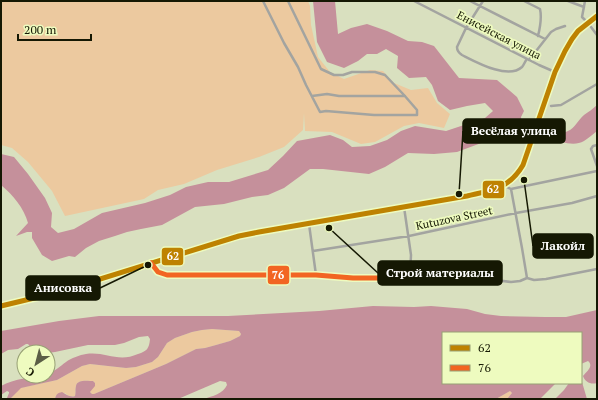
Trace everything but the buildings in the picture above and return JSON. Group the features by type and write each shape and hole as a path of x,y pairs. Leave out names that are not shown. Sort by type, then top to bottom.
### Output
{"main road":[{"path":"1,306 55,293 239,236 467,196 492,190 503,185 510,181 518,173 522,165 564,51 578,31 597,16"}],"street":[{"path":"263,1 320,112 326,111 374,115 417,115 417,110 406,96 385,75 375,72 352,72 343,75 334,75 321,69 288,1"},
{"name":"Енисейская улица","path":"414,1 555,72"},
{"path":"470,1 545,39"},
{"path":"483,1 466,28 457,47 457,51 462,55 491,68 508,72 518,70 551,32 565,26"},
{"path":"524,1 541,12 538,36"},
{"path":"568,1 584,7"},
{"path":"586,1 582,17 597,35"},
{"path":"551,106 561,105 597,84"},
{"path":"312,96 327,94 339,96 406,96"},
{"path":"597,145 593,146 591,149 597,166"},
{"path":"503,185 511,189 597,170"},
{"path":"511,189 526,268 526,278"},
{"name":"Kutuzova Street","path":"313,251 409,236 516,213 572,203 597,196"},
{"path":"404,207 411,255 410,275"},
{"path":"308,224 316,275"},
{"path":"150,263 158,272 167,275 316,275 353,278 403,278 410,275"},
{"path":"410,275 415,279 443,281 495,280 511,282 520,281 526,278 534,280 546,279 597,269"}],"shaded area":[{"path":"1,1 308,1 310,6 311,25 318,57 330,72 344,79 370,70 383,71 394,83 411,90 428,88 437,103 450,114 444,128 419,123 404,126 375,142 361,144 332,132 305,131 304,113 303,130 284,147 259,157 217,170 184,184 158,190 144,199 65,216 52,191 28,162 12,148 1,145"},
{"path":"313,1 335,1 338,34 351,28 367,24 408,41 422,42 434,46 459,78 497,80 517,97 524,111 521,117 522,125 528,125 526,129 520,130 520,136 509,138 500,134 484,142 457,152 434,154 408,153 385,167 369,174 310,169 284,188 268,195 252,197 224,204 195,207 162,225 127,232 99,241 86,248 75,257 69,256 52,261 42,255 32,238 32,232 27,232 16,236 28,223 18,202 1,185 1,154 14,157 28,174 45,198 52,213 51,227 58,233 74,229 102,213 145,203 170,195 186,187 208,182 229,182 268,170 297,141 330,135 343,140 352,147 370,146 387,140 401,131 415,126 446,131 485,118 493,111 485,103 450,110 438,101 432,85 426,77 409,78 397,68 398,56 386,49 377,54 367,54 358,61 344,68 327,62 317,42"},
{"path":"597,105 597,131 586,140 580,143 571,144 550,137 549,135 556,132 566,132 570,130 584,115"},
{"path":"373,306 431,306 467,309 485,314 501,316 545,317 566,317 597,310 597,383 593,384 588,382 583,376 590,367 590,363 588,361 582,364 582,332 442,332 442,384 555,384 540,399 507,399 512,393 510,391 496,399 203,399 223,391 227,385 226,382 220,381 178,399 55,399 57,394 62,392 70,396 75,396 77,384 80,381 93,381 95,386 90,392 94,394 166,364 196,349 230,341 240,336 241,334 239,331 212,329 192,332 175,338 167,343 158,357 152,362 136,367 126,368 90,364 82,366 56,380 56,370 70,359 86,354 99,354 118,357 131,356 145,351 149,345 150,339 148,336 139,337 115,345 88,345 56,352 56,344 16,344 16,349 8,350 1,354 1,331 59,321 99,316 228,316 319,311"},
{"path":"212,329 239,331 241,334 230,341 196,349 166,364 94,394 90,392 95,383 93,381 83,381 78,382 75,396 70,396 65,393 56,395 55,399 10,399 20,388 38,384 56,384 56,380 82,366 90,364 126,368 136,367 152,362 158,357 167,343 175,338 202,330"},
{"path":"16,380 16,384 39,384 21,388 10,399 8,399 9,392 7,391 1,395 1,386"},
{"path":"582,382 587,399 555,399 568,384 582,384"},
{"path":"510,391 512,393 507,399 496,399"}],"transit line":[{"name":"62","path":"1,306 55,293 239,236 467,196 492,190 506,184 518,173 523,165 555,72 565,51 578,31 597,16"},
{"name":"76","path":"151,263 158,272 167,275 316,275 353,278 403,278 410,275"}],"place":[{"name":"Лакойл","path":"524,180"},
{"name":"Весёлая улица","path":"459,194"},
{"name":"Строй материалы","path":"329,228"},
{"name":"Анисовка","path":"148,265"}]}
